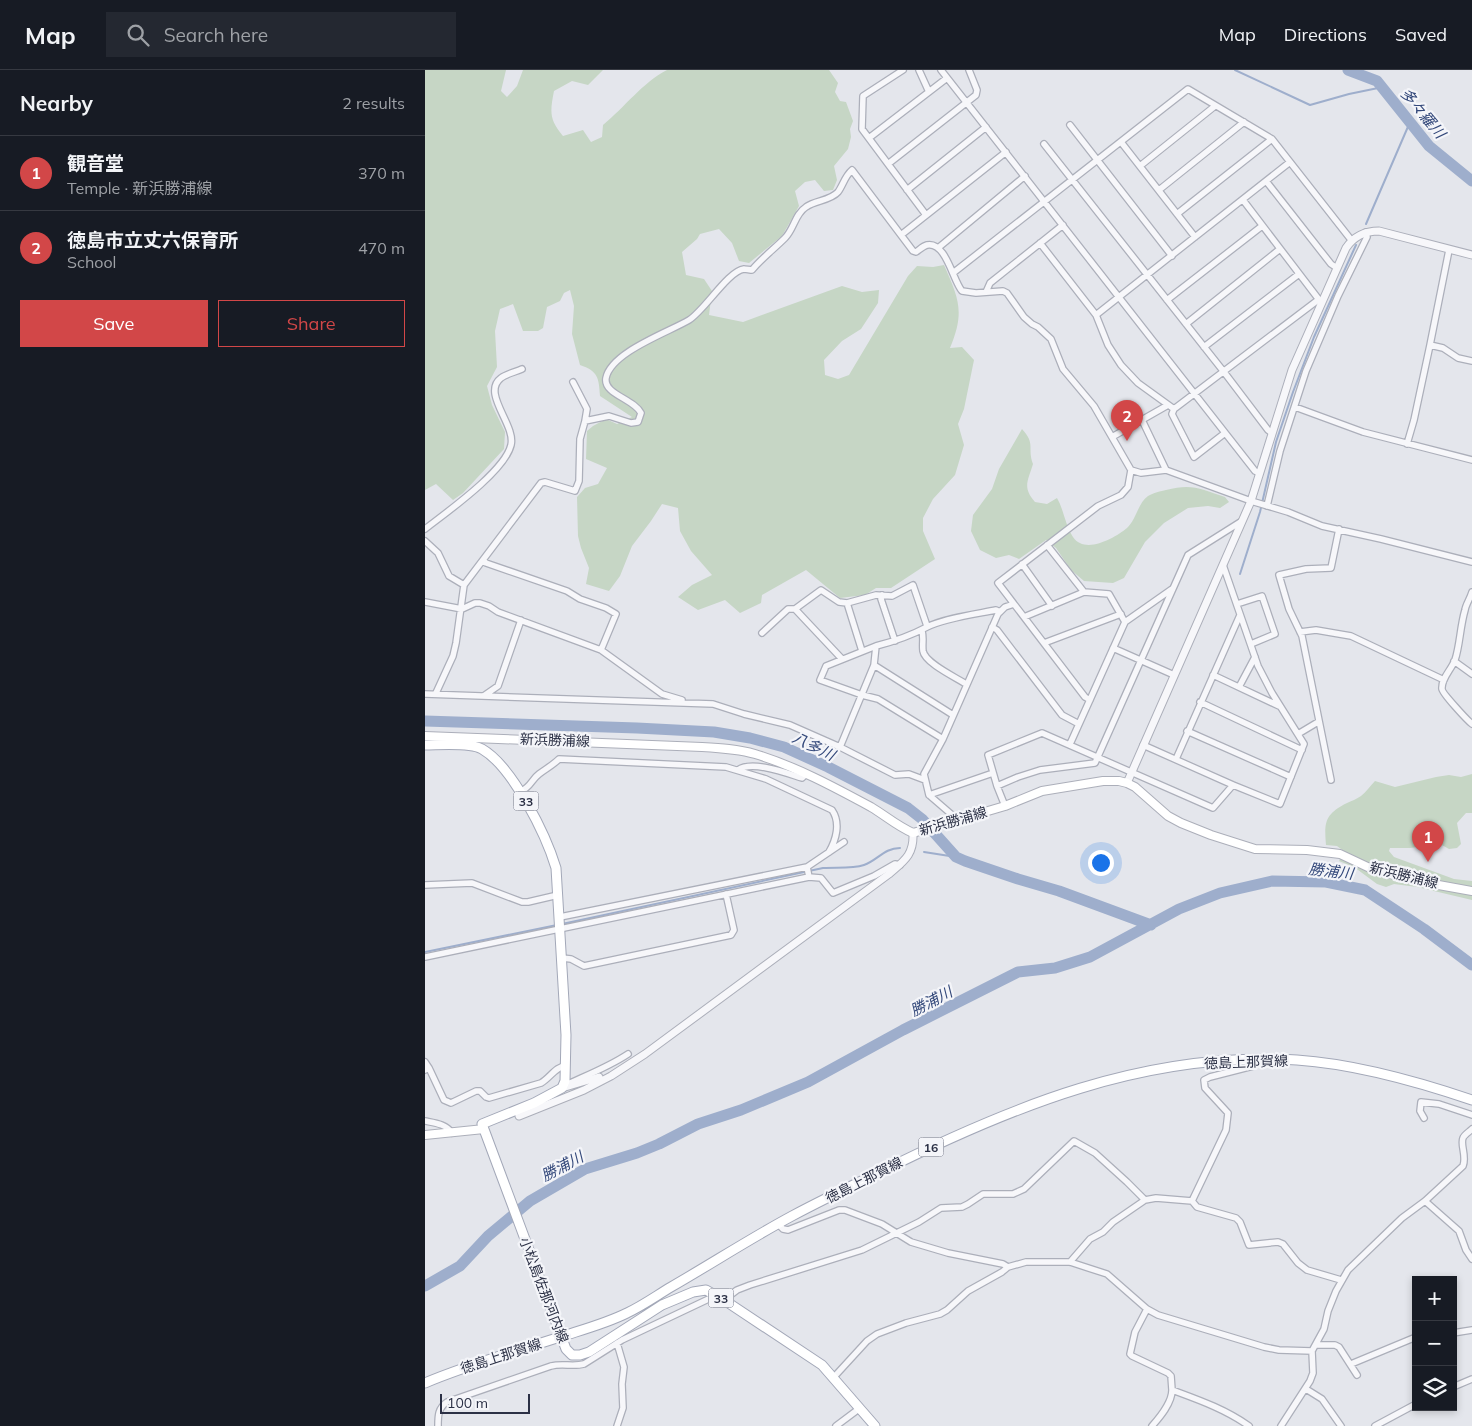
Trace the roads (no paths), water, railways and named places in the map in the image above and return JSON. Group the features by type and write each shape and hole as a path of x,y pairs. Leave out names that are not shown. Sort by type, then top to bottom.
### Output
{"main road":[{"name":"新浜勝浦線","path":"425,736 727,748 754,753 788,765 873,808 900,828 916,833 1005,806 1050,789 1103,781 1127,783 1135,787 1168,816 1181,824 1237,844 1255,849 1307,850 1340,854 1374,870 1422,882 1472,891"},
{"name":"33","path":"425,745 472,746 481,748 493,758 521,791 552,856 556,868 566,1035 565,1081 561,1088"},
{"name":"徳島上那賀線","path":"425,1383 474,1363 509,1354 628,1312 778,1224 945,1140 1012,1112 1086,1085 1143,1071 1206,1062 1297,1060 1372,1072 1444,1090 1472,1100"},
{"path":"484,1129 561,1088"},
{"path":"425,1135 484,1129 519,1116 534,1103"},
{"name":"小松島佐那河内線","path":"484,1129 557,1326 566,1349 572,1355 581,1355 589,1352 662,1305 699,1290 706,1290 720,1297 810,1356 834,1377 875,1426"}],"street":[{"path":"903,70 863,96 862,129 926,215"},
{"path":"919,70 929,92"},
{"path":"941,70 1259,473"},
{"path":"888,164 976,95 977,90 969,70"},
{"path":"869,138 947,78"},
{"path":"953,273 1188,90 1272,139 1352,241"},
{"path":"1140,166 1215,106"},
{"path":"1159,190 1244,122"},
{"path":"1070,125 1171,256"},
{"path":"907,190 986,127"},
{"path":"1177,214 1272,139"},
{"path":"1121,142 1195,238"},
{"path":"1044,144 1272,433"},
{"path":"901,235 1006,152"},
{"path":"1096,316 1291,162"},
{"path":"585,421 609,416 631,423 638,422 641,414 639,409 634,404 612,392 607,386 606,379 609,370 614,364 643,342 689,319 715,295 727,280 739,271 745,269 752,270 759,261 786,238 800,212 807,206 831,197 837,192 852,170 913,251 916,252 927,245 935,246 949,263 962,292 1003,291 1007,293 1024,317 1032,324 1038,326 1051,339 1063,369 1094,406 1131,470 1128,487 1121,495 1098,506 998,583 1085,697 1090,700"},
{"path":"937,248 1025,176"},
{"path":"1267,181 1331,264 1337,268"},
{"path":"1243,200 1320,301"},
{"path":"986,292 990,283 1063,225"},
{"path":"1167,300 1262,226"},
{"path":"1127,783 1251,501 1292,370 1320,301 1346,248 1352,241 1366,232 1379,231 1472,255"},
{"path":"1267,506 1280,451 1306,371 1338,296 1367,237 1366,232"},
{"path":"1040,243 1096,316 1108,345 1121,365 1137,383 1171,407 1172,414 1194,456 1225,432"},
{"path":"1186,324 1280,249"},
{"path":"1407,444 1414,420 1449,250"},
{"path":"1204,347 1299,274"},
{"path":"1112,437 1194,393 1320,301"},
{"path":"1430,345 1443,348 1457,358 1472,360"},
{"path":"425,529 465,498 507,456 512,440 511,432 496,399 495,387 501,377 522,369"},
{"path":"436,693 453,656 462,609 464,585 541,483 545,482 575,491 579,481 580,439 587,409 573,382"},
{"path":"1295,408 1363,432 1472,460"},
{"path":"1142,420 1166,470"},
{"path":"1131,470 1141,473 1166,470 1251,501 1288,512 1322,526 1472,562"},
{"path":"997,786 1040,770 1095,763 1188,555 1242,521"},
{"path":"1331,780 1300,632 1289,608 1279,575 1306,569 1331,568 1339,529"},
{"path":"425,540 438,553 449,576 464,585"},
{"path":"1047,545 1084,592"},
{"path":"483,560 567,591 580,599 606,608 616,614 601,650"},
{"path":"1022,564 1052,606"},
{"path":"1143,745 1233,786 1280,804 1304,744 1272,693 1255,657 1223,565"},
{"path":"762,633 788,609 795,609 821,590 839,602 847,603 876,595 892,596 913,585 927,626"},
{"path":"1070,744 1125,622 1173,588"},
{"path":"1025,617 1084,592 1109,594 1125,622"},
{"path":"1472,592 1465,610 1455,661 1444,680 1442,688 1443,695 1455,704 1464,717 1472,724"},
{"path":"882,595 881,599 895,641"},
{"path":"1237,604 1262,596 1275,634 1251,644"},
{"path":"425,602 462,609 475,603 489,606 499,612 601,650 662,694 682,700 683,702"},
{"path":"847,603 862,651"},
{"path":"955,821 929,795 924,774 943,739 992,627 1000,612 1005,607 1014,604"},
{"path":"795,609 842,659"},
{"path":"943,739 878,699 820,680 826,666 862,651 921,631 927,626 996,610 1000,612"},
{"path":"1044,643 1121,614"},
{"path":"1176,759 1240,615"},
{"path":"483,696 498,686 521,620"},
{"path":"992,627 997,630 1063,715 1079,724"},
{"path":"1300,632 1316,630 1351,636 1444,680"},
{"path":"921,631 923,635 923,651 926,659 966,684"},
{"path":"840,747 873,666 876,646"},
{"path":"1113,648 1174,675"},
{"path":"1239,687 1255,657"},
{"path":"1455,661 1472,674"},
{"path":"873,666 953,714"},
{"path":"1213,675 1280,706"},
{"path":"425,694 713,704 790,725 840,747 895,775 909,774 925,780"},
{"path":"1200,702 1302,750"},
{"path":"1298,734 1318,722"},
{"path":"1187,731 1291,777"},
{"path":"1005,806 988,755 1042,733 1213,808 1233,786"},
{"path":"521,791 528,788 537,775 553,765 559,758 726,767 779,784 832,810 835,814 837,838 829,852"},
{"path":"737,770 742,767 769,768 802,778 806,774"},
{"path":"929,795 993,772"},
{"path":"519,1116 584,1090 629,1064 900,865 907,858 913,847 916,833"},
{"path":"560,924 726,894 808,872 829,852 843,842"},
{"path":"425,957 560,924 808,872 821,878 833,893 864,881 895,864 900,865"},
{"path":"425,885 472,883 522,902 558,895"},
{"path":"562,958 571,959 584,966 731,935 734,930 726,894"},
{"path":"561,1088 612,1064 628,1054"},
{"path":"1192,1201 1229,1120 1228,1113 1205,1088 1204,1080 1253,1066 1257,1060"},
{"path":"425,1062 444,1100 451,1103 476,1091 480,1091 489,1098 541,1083 547,1080 558,1068 566,1066"},
{"path":"561,1088 593,1080 629,1064"},
{"path":"1423,1118 1420,1111 1421,1102 1439,1104 1472,1115"},
{"path":"425,1121 449,1128 452,1133"},
{"path":"1281,1426 1306,1389 1313,1373 1313,1351 1324,1329 1328,1310 1341,1280 1358,1260 1402,1218 1425,1201 1463,1166 1465,1159 1463,1137 1472,1129"},
{"path":"438,1426 439,1413 442,1406 447,1402 560,1363 578,1366 584,1364 617,1343 720,1297 861,1250 919,1222 941,1208 962,1207 983,1194 1017,1193 1024,1189 1074,1141 1095,1153 1145,1200"},
{"path":"1071,1262 1090,1240 1103,1232 1113,1222 1145,1200 1156,1198 1192,1201 1197,1207 1236,1218 1240,1222 1249,1245 1278,1242 1283,1244 1298,1263 1307,1270 1341,1280"},
{"path":"1425,1201 1434,1211 1459,1231 1472,1260"},
{"path":"778,1224 783,1229 788,1230 839,1210 845,1210 882,1224 896,1234 925,1247 1003,1264 1008,1267"},
{"path":"834,1377 867,1341 877,1334 906,1323 940,1314 968,1291 1008,1267 1027,1262 1071,1262 1107,1274 1147,1309 1158,1315 1264,1347 1279,1350 1313,1351"},
{"path":"1147,1309 1135,1332 1130,1354 1168,1373 1171,1376 1172,1390 1171,1397 1160,1417 1152,1426"},
{"path":"1457,1332 1472,1330"},
{"path":"1351,1364 1412,1339"},
{"path":"617,1343 624,1367 622,1384 623,1408 617,1426"},
{"path":"1317,1345 1335,1345 1339,1347 1357,1375"},
{"path":"1457,1385 1472,1379"},
{"path":"1306,1389 1322,1399 1341,1426"},
{"path":"1172,1390 1210,1404 1249,1426"},
{"path":"1375,1426 1412,1406"},
{"path":"836,1426 860,1408"}],"waterway":[{"path":"1235,70 1310,105 1383,87"},
{"name":"多々羅川","path":"1348,70 1377,81 1429,146 1472,181"},
{"path":"1366,224 1410,122"},
{"path":"1240,574 1260,512 1276,442 1293,392 1314,337 1356,245"},
{"name":"八多川","path":"425,721 714,732 750,738 784,747 908,808 922,819 956,857 1059,891 1151,925"},
{"path":"562,924 823,868 864,865 885,852 900,848"},
{"path":"924,852 956,857"},
{"name":"勝浦川","path":"425,1286 460,1266 488,1236 530,1201 585,1169 637,1153 698,1124 741,1110 808,1082 903,1030 1018,972 1055,968 1090,957 1179,909 1220,893 1272,881 1326,882 1365,890 1424,929 1472,965"},
{"path":"425,952 557,925"}],"place":[{"name":"徳島市立丈六保育所","path":"1127,441"},
{"name":"観音堂","path":"1428,862"}]}
